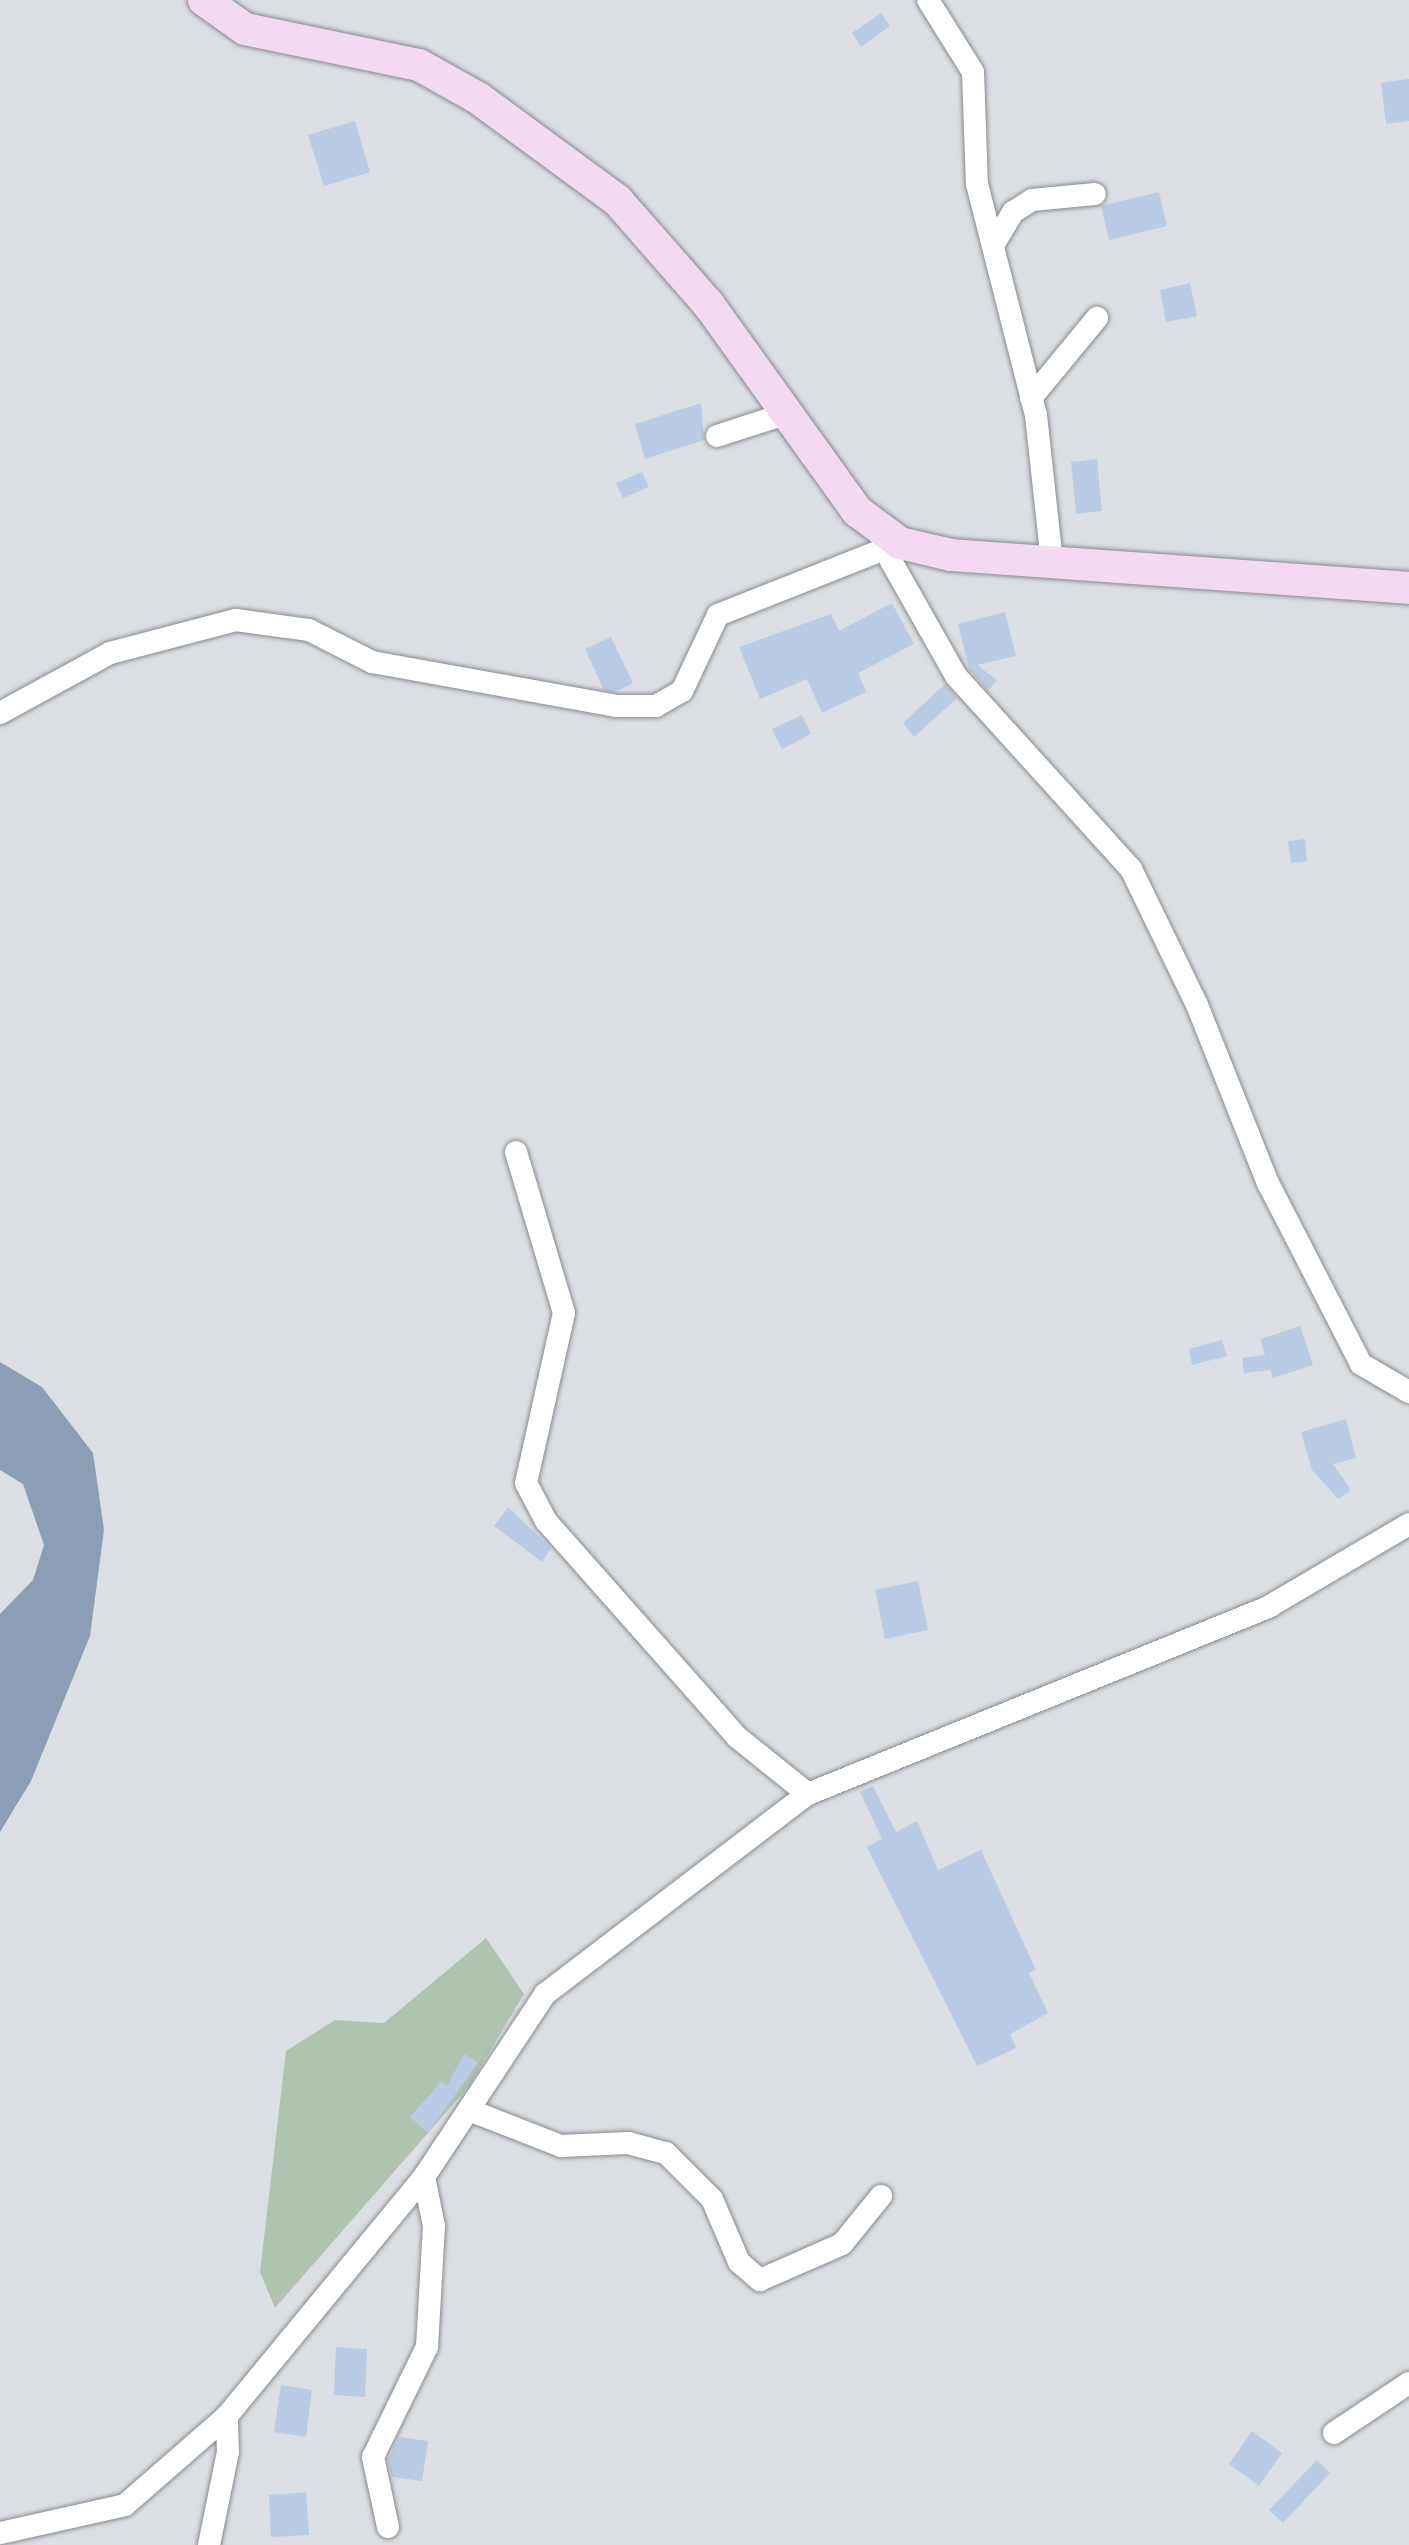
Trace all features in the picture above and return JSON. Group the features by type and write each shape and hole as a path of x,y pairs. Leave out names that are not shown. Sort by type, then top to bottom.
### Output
{"street":[{"path":"204,0 245,29 419,65 478,98 618,201 709,305 857,511 896,545"},
{"path":"928,0 973,72 977,184 995,242 1031,398 1052,562"},
{"path":"995,242 1013,212 1032,200 1095,194"},
{"path":"1031,398 1097,318"},
{"path":"717,436 788,413"},
{"path":"896,545 891,561 956,676 1131,869 1197,1005 1268,1183 1361,1364 1409,1392"},
{"path":"0,713 110,653 236,620 309,630 372,662 616,706 656,706 682,691 718,615 896,545 1052,562 1409,588"},
{"path":"516,1152 564,1313 526,1483 546,1521 737,1737 808,1794"},
{"path":"3,2537 125,2505 227,2416 424,2177 545,1994 808,1794 1270,1606 1409,1524"},
{"path":"469,2110 561,2146 628,2143 666,2153 712,2199 739,2262 760,2280 842,2244 881,2196"},
{"path":"388,2527 373,2457 427,2347 434,2226 424,2177"},
{"path":"1334,2433 1409,2383"},
{"path":"209,2545 228,2452 227,2416"}],"green space":[{"path":"486,1938 524,1994 469,2086 275,2308 260,2272 286,2051 335,2020 384,2023"}],"water":[{"path":"0,1362 42,1387 93,1453 104,1530 90,1636 31,1781 0,1832 0,1614 33,1580 44,1545 23,1484 0,1470"}],"building":[{"path":"881,13 890,26 861,47 852,33"},
{"path":"1409,79 1409,121 1386,124 1381,83"},
{"path":"355,121 370,172 324,186 308,135"},
{"path":"1159,192 1167,226 1109,240 1101,206"},
{"path":"1190,283 1197,316 1166,322 1160,290"},
{"path":"701,403 704,440 645,459 635,424"},
{"path":"1097,459 1102,511 1076,514 1071,462"},
{"path":"642,472 649,487 623,498 616,483"},
{"path":"892,603 914,644 858,673 866,692 822,713 807,679 760,699 739,647 831,614 839,631"},
{"path":"1005,612 1016,656 977,665 997,680 988,691 969,669 958,624"},
{"path":"611,637 633,683 615,692 604,690 585,649"},
{"path":"945,684 957,698 914,737 903,723"},
{"path":"802,715 811,734 782,749 772,729"},
{"path":"1305,839 1307,861 1291,863 1288,841"},
{"path":"1300,1326 1313,1365 1273,1378 1270,1370 1244,1373 1242,1358 1265,1355 1260,1339"},
{"path":"1222,1340 1227,1356 1192,1365 1189,1349"},
{"path":"1346,1419 1356,1458 1333,1464 1351,1490 1338,1499 1312,1470 1301,1432"},
{"path":"508,1507 551,1548 542,1562 494,1526"},
{"path":"918,1581 928,1630 885,1639 875,1590"},
{"path":"873,1786 896,1832 917,1821 938,1870 981,1850 1036,1970 1029,1973 1048,2013 1010,2034 1016,2048 977,2066 867,1847 882,1839 860,1792"},
{"path":"464,2054 478,2062 428,2133 410,2117 442,2081 447,2086"},
{"path":"336,2347 367,2349 365,2397 334,2395"},
{"path":"281,2385 312,2390 306,2437 274,2432"},
{"path":"1252,2431 1282,2453 1259,2486 1229,2464"},
{"path":"399,2437 428,2441 422,2481 392,2477 388,2459"},
{"path":"1317,2460 1330,2473 1283,2523 1269,2510"},
{"path":"306,2492 309,2535 271,2537 269,2495"}]}
